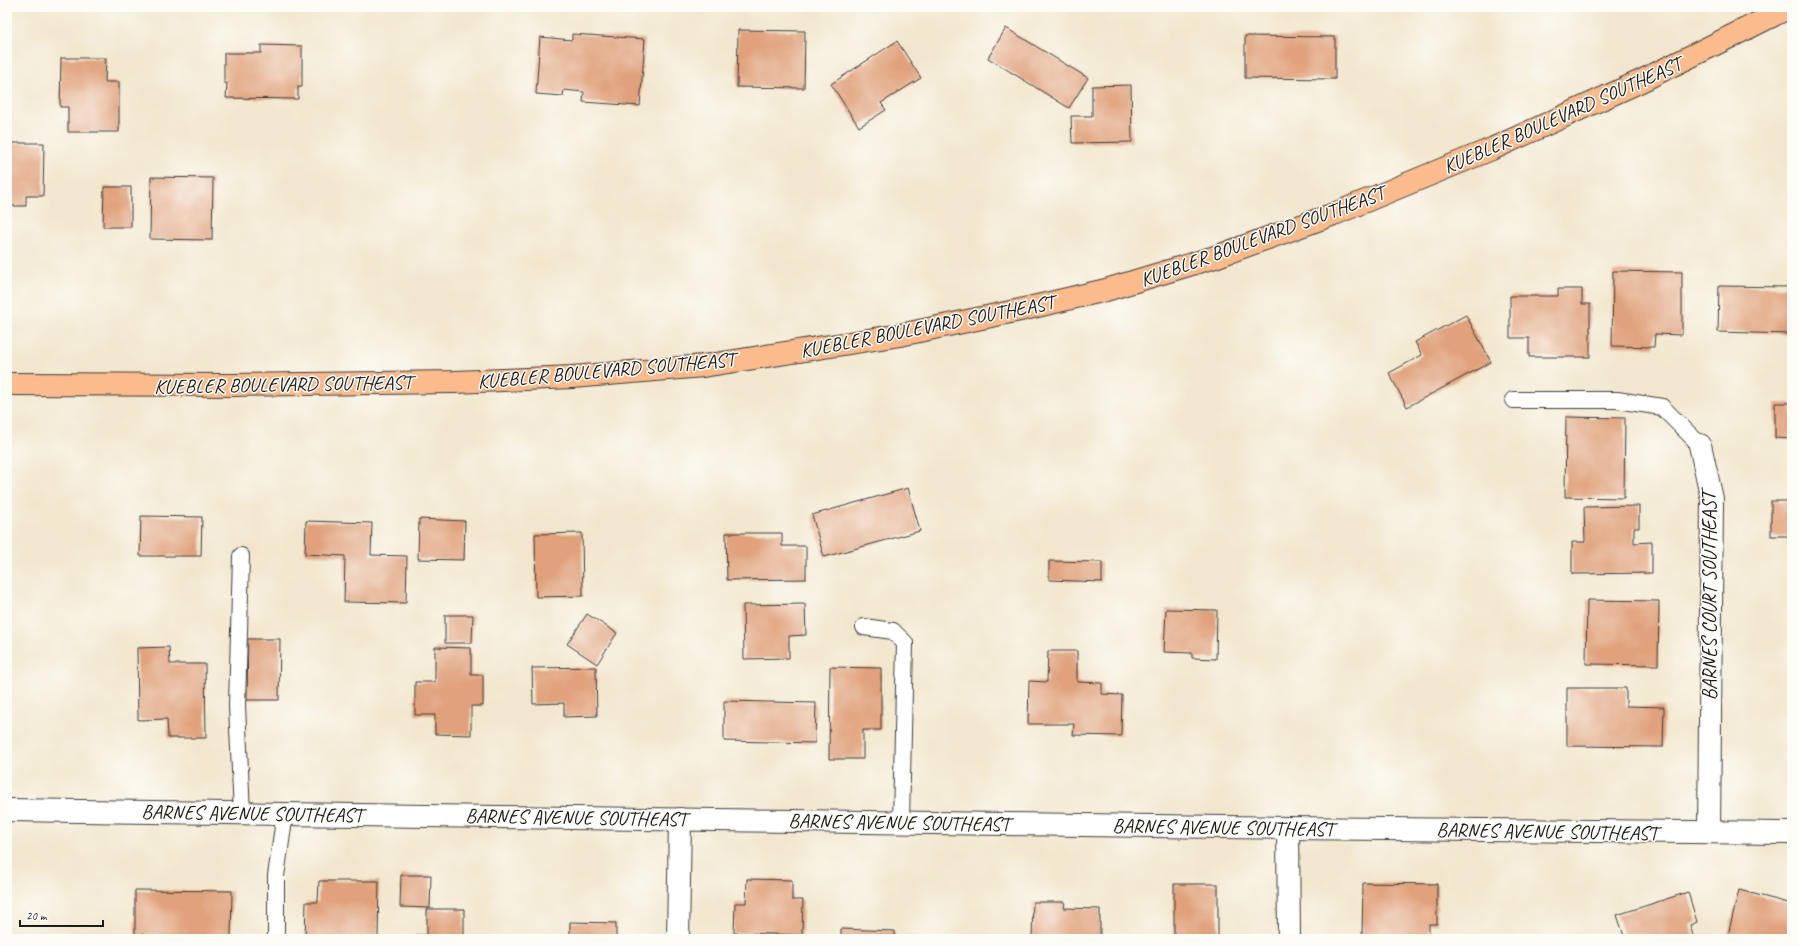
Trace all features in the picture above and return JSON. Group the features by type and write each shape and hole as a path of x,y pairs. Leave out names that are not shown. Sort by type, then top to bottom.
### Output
{"main road":[{"name":"KUEBLER BOULEVARD SOUTHEAST","path":"7,384 233,386 455,382 572,377 710,364 900,335 1020,310 1106,290 1215,257 1334,214 1522,135 1642,81 1790,7"}],"street":[{"name":"BARNES COURT SOUTHEAST","path":"1700,445 1712,499 1709,832"},
{"name":"BARNES AVENUE SOUTHEAST","path":"7,810 1288,828 1792,833"},
{"path":"678,939 680,819"},
{"path":"1288,828 1289,939"}],"lane":[{"name":"BARNES COURT SOUTHEAST","path":"1513,400 1617,400 1662,407 1700,445"},
{"path":"241,556 238,706 242,813"},
{"path":"864,627 893,631 905,643 901,822"},
{"path":"276,939 276,876 285,813"}],"building":[{"path":"1006,28 1088,78 1069,108 988,58"},
{"path":"738,30 805,31 804,88 737,87"},
{"path":"572,34 645,39 640,106 583,102 584,92 564,90 563,96 536,94 540,37 572,40"},
{"path":"1245,36 1335,37 1335,79 1245,78"},
{"path":"897,41 921,78 881,103 886,110 859,127 831,84"},
{"path":"261,45 302,46 302,87 298,87 298,99 226,98 227,83 224,83 224,53 261,53"},
{"path":"61,58 106,58 105,82 119,82 119,132 68,132 68,107 60,107"},
{"path":"1131,85 1132,142 1072,143 1071,116 1092,116 1092,86"},
{"path":"7,143 44,143 43,196 26,196 26,206 8,206 7,209"},
{"path":"151,177 213,178 212,240 150,239"},
{"path":"104,187 131,187 131,227 103,227"},
{"path":"1613,271 1682,272 1682,335 1655,334 1654,347 1612,346"},
{"path":"1719,286 1791,287 1790,334 1718,332"},
{"path":"1558,289 1582,289 1582,304 1590,304 1590,357 1529,357 1529,338 1510,338 1510,296 1558,296"},
{"path":"1466,315 1491,362 1407,407 1389,373 1422,355 1415,342"},
{"path":"1775,403 1792,403 1792,439 1775,438"},
{"path":"1566,417 1625,418 1624,498 1565,497"},
{"path":"908,488 920,531 824,557 812,515"},
{"path":"1771,501 1792,501 1792,536 1771,536"},
{"path":"1639,506 1639,528 1634,528 1634,543 1652,542 1652,573 1572,574 1572,542 1585,542 1584,507"},
{"path":"141,516 202,517 201,556 140,556"},
{"path":"419,519 465,521 464,560 418,559"},
{"path":"306,521 372,523 371,555 407,556 406,603 344,602 345,556 305,554"},
{"path":"582,533 583,596 536,597 535,534"},
{"path":"726,533 782,533 782,546 806,546 806,579 727,580"},
{"path":"1049,561 1102,562 1102,582 1049,580"},
{"path":"1587,600 1659,601 1658,665 1586,664"},
{"path":"805,604 806,635 789,636 789,658 744,659 743,605"},
{"path":"1166,609 1217,610 1216,659 1192,658 1192,653 1164,652"},
{"path":"587,614 617,633 597,664 567,644"},
{"path":"445,615 473,615 472,643 445,643"},
{"path":"248,639 280,639 279,700 247,700"},
{"path":"169,647 170,664 205,664 206,738 168,738 167,719 138,720 137,648"},
{"path":"435,647 471,648 471,675 483,675 483,706 471,706 471,735 435,734 435,715 415,715 415,682 435,682"},
{"path":"1048,651 1077,651 1077,682 1102,683 1102,694 1122,695 1121,736 1073,735 1074,724 1028,724 1029,681 1047,682"},
{"path":"596,667 597,716 564,717 564,703 533,704 532,668"},
{"path":"830,667 881,668 881,730 863,730 863,759 829,759"},
{"path":"1567,688 1626,688 1626,706 1664,707 1663,747 1567,746"},
{"path":"724,701 816,703 815,743 724,741"},
{"path":"401,875 431,875 430,908 400,907"},
{"path":"747,879 792,880 792,900 803,900 802,935 734,933 735,903 746,903"},
{"path":"319,881 379,881 378,939 305,939 306,902 318,902"},
{"path":"1363,883 1437,884 1437,924 1429,924 1429,939 1362,939"},
{"path":"1174,884 1218,884 1218,939 1174,939"},
{"path":"135,890 232,891 231,939 143,939 143,934 135,934"},
{"path":"1739,890 1792,904 1792,939 1767,939 1757,936 1756,939 1727,939"},
{"path":"1688,892 1697,922 1690,925 1694,939 1625,939 1617,915"},
{"path":"1033,902 1065,902 1064,908 1100,909 1100,939 1032,939"},
{"path":"427,909 464,909 464,939 416,939 416,935 427,935"},
{"path":"570,922 616,923 616,939 570,939"},
{"path":"841,929 895,931 895,939 841,939"}]}
